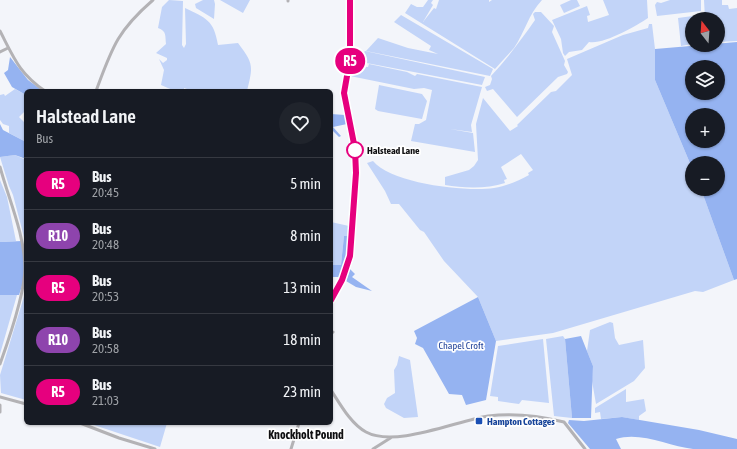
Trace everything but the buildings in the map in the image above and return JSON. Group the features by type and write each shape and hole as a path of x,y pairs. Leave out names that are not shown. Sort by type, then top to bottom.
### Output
{"street":[{"path":"97,89 112,47 123,29 154,0"},
{"path":"333,296 342,280 350,256 356,173 355,149 344,93 350,59 350,0"},
{"path":"0,31 8,48 28,79 42,89"},
{"path":"0,52 8,48"},
{"path":"0,167 13,206 24,262"},
{"path":"0,364 23,288 24,278"},
{"path":"333,393 360,427 370,434 392,437 432,430 489,416 513,415 564,422 585,449"},
{"path":"0,398 24,404"},
{"path":"0,405 0,412"},
{"path":"86,425 155,449"},
{"path":"291,449 298,425"},
{"path":"382,436 384,443"},
{"path":"373,449 392,437"}],"shaded area":[{"path":"169,0 183,1 182,45 184,48 186,44 185,8 208,21 214,30 218,45 238,43 247,56 251,66 247,89 170,89 161,85 164,70 159,59 163,63 167,60 167,58 156,53 166,44 164,32 158,28 162,7"},
{"path":"203,0 214,0 214,19 196,8 195,4"},
{"path":"220,0 250,0 243,13"},
{"path":"428,0 433,0 431,3 433,5 423,22 434,8 436,9 439,0 489,0 489,2 492,0 542,0 533,12 514,48 495,69 405,13 411,4 417,7 423,7"},
{"path":"571,0 577,0 580,6 564,13 560,5"},
{"path":"603,0 647,0 648,18 611,38 602,41 589,42 582,50 569,52 565,56 563,53 561,39 552,20 587,6 590,15 587,16 588,22 609,15"},
{"path":"670,0 701,0 701,11 657,16 655,5 657,2 661,3"},
{"path":"704,0 722,0 722,5 728,5 729,9 737,8 737,41 725,42 725,12 705,12"},
{"path":"535,12 541,12 554,26 552,32 565,61 564,65 568,72 567,74 558,77 517,117 493,89 487,91 485,87 490,85 492,79 491,76 514,49 535,20 533,14"},
{"path":"401,15 493,69 490,76 366,51 378,38 408,48 438,54 429,50 431,46 394,22"},
{"path":"685,17 685,45 681,46 678,18"},
{"path":"649,24 652,24 655,49 655,80 687,156 685,156 685,196 704,196 734,280 703,292 695,291 553,333 496,341 478,297 444,261 424,232 420,230 399,204 391,204 385,191 367,163 373,161 383,169 412,181 430,185 466,189 494,188 508,185 521,179 529,175 528,173 533,170 521,154 501,167 507,179 504,180 505,183 475,187 445,185 445,177 469,170 478,160 476,124 483,98 510,131 518,126 517,125 551,92 556,91 572,75 567,59 623,35 648,28"},
{"path":"365,51 485,77 482,85 356,61"},
{"path":"369,64 407,72 415,76 417,74 482,87 471,125 472,132 450,129 473,133 475,152 411,141 415,124 419,124 426,120 432,90 424,88 414,89 350,76 351,66 368,67"},
{"path":"379,85 422,94 427,101 422,119 378,111 375,109"},
{"path":"15,89 24,94 24,112 19,117 24,122 24,141 9,133 9,126 3,124 0,120 0,95 4,94 5,96"},
{"path":"15,155 24,159 24,237 13,195 0,157"},
{"path":"0,180 7,197 16,241 0,242"},
{"path":"333,222 349,226 349,236 344,236 341,265 333,265"},
{"path":"0,295 17,295 0,354"},
{"path":"24,297 24,399 1,393 0,375"},
{"path":"610,322 613,323 615,338 619,345 643,340 645,368 634,381 596,404 592,381 593,366 587,351 590,330"},
{"path":"563,336 565,339 572,418 554,416 546,339"},
{"path":"543,339 549,403 522,400 519,404 498,401 498,397 490,396 498,346"},
{"path":"399,356 410,360 418,417 404,418 386,408 384,404 387,398 395,393 394,370"},
{"path":"626,389 626,402 644,399 646,411 639,416 639,420 622,417 601,419 600,412 595,413 595,408"},
{"path":"94,425 166,425 160,447"}],"green space":[{"path":"737,42 737,279 734,280 704,196 725,196 725,156 687,156 655,80 655,49 685,46 685,52 725,52 725,43"},
{"path":"10,57 28,80 40,89 24,89 24,94 12,87 4,73 8,70"},
{"path":"333,114 345,115 347,124 333,127"},
{"path":"0,124 3,130 24,141 24,158 15,155 0,157"},
{"path":"333,127 341,136 339,137 333,131"},
{"path":"344,236 349,236 346,265 341,277 333,277 333,265 341,265"},
{"path":"22,241 24,280 19,295 0,295 0,242"},
{"path":"350,269 355,274 352,277 372,291 356,287 346,281"},
{"name":"Chapel Croft","path":"478,297 496,341 486,400 466,405 462,395 449,394 423,348 415,344 417,338 414,331"},
{"path":"581,336 593,366 591,418 572,418 565,339"},
{"path":"622,417 699,430 737,439 737,449 693,449 645,438 625,437 616,439 621,449 590,449 568,423 569,420 584,421"}],"bus line":[{"name":"R5","path":"333,297 348,266 350,256 356,173 355,149 344,93 350,59 350,0"}],"place":[{"name":"Halstead Lane","path":"355,150"},
{"name":"Hampton Cottages","path":"479,421"}],"district":[{"name":"Knockholt Pound","path":"306,435"}]}
